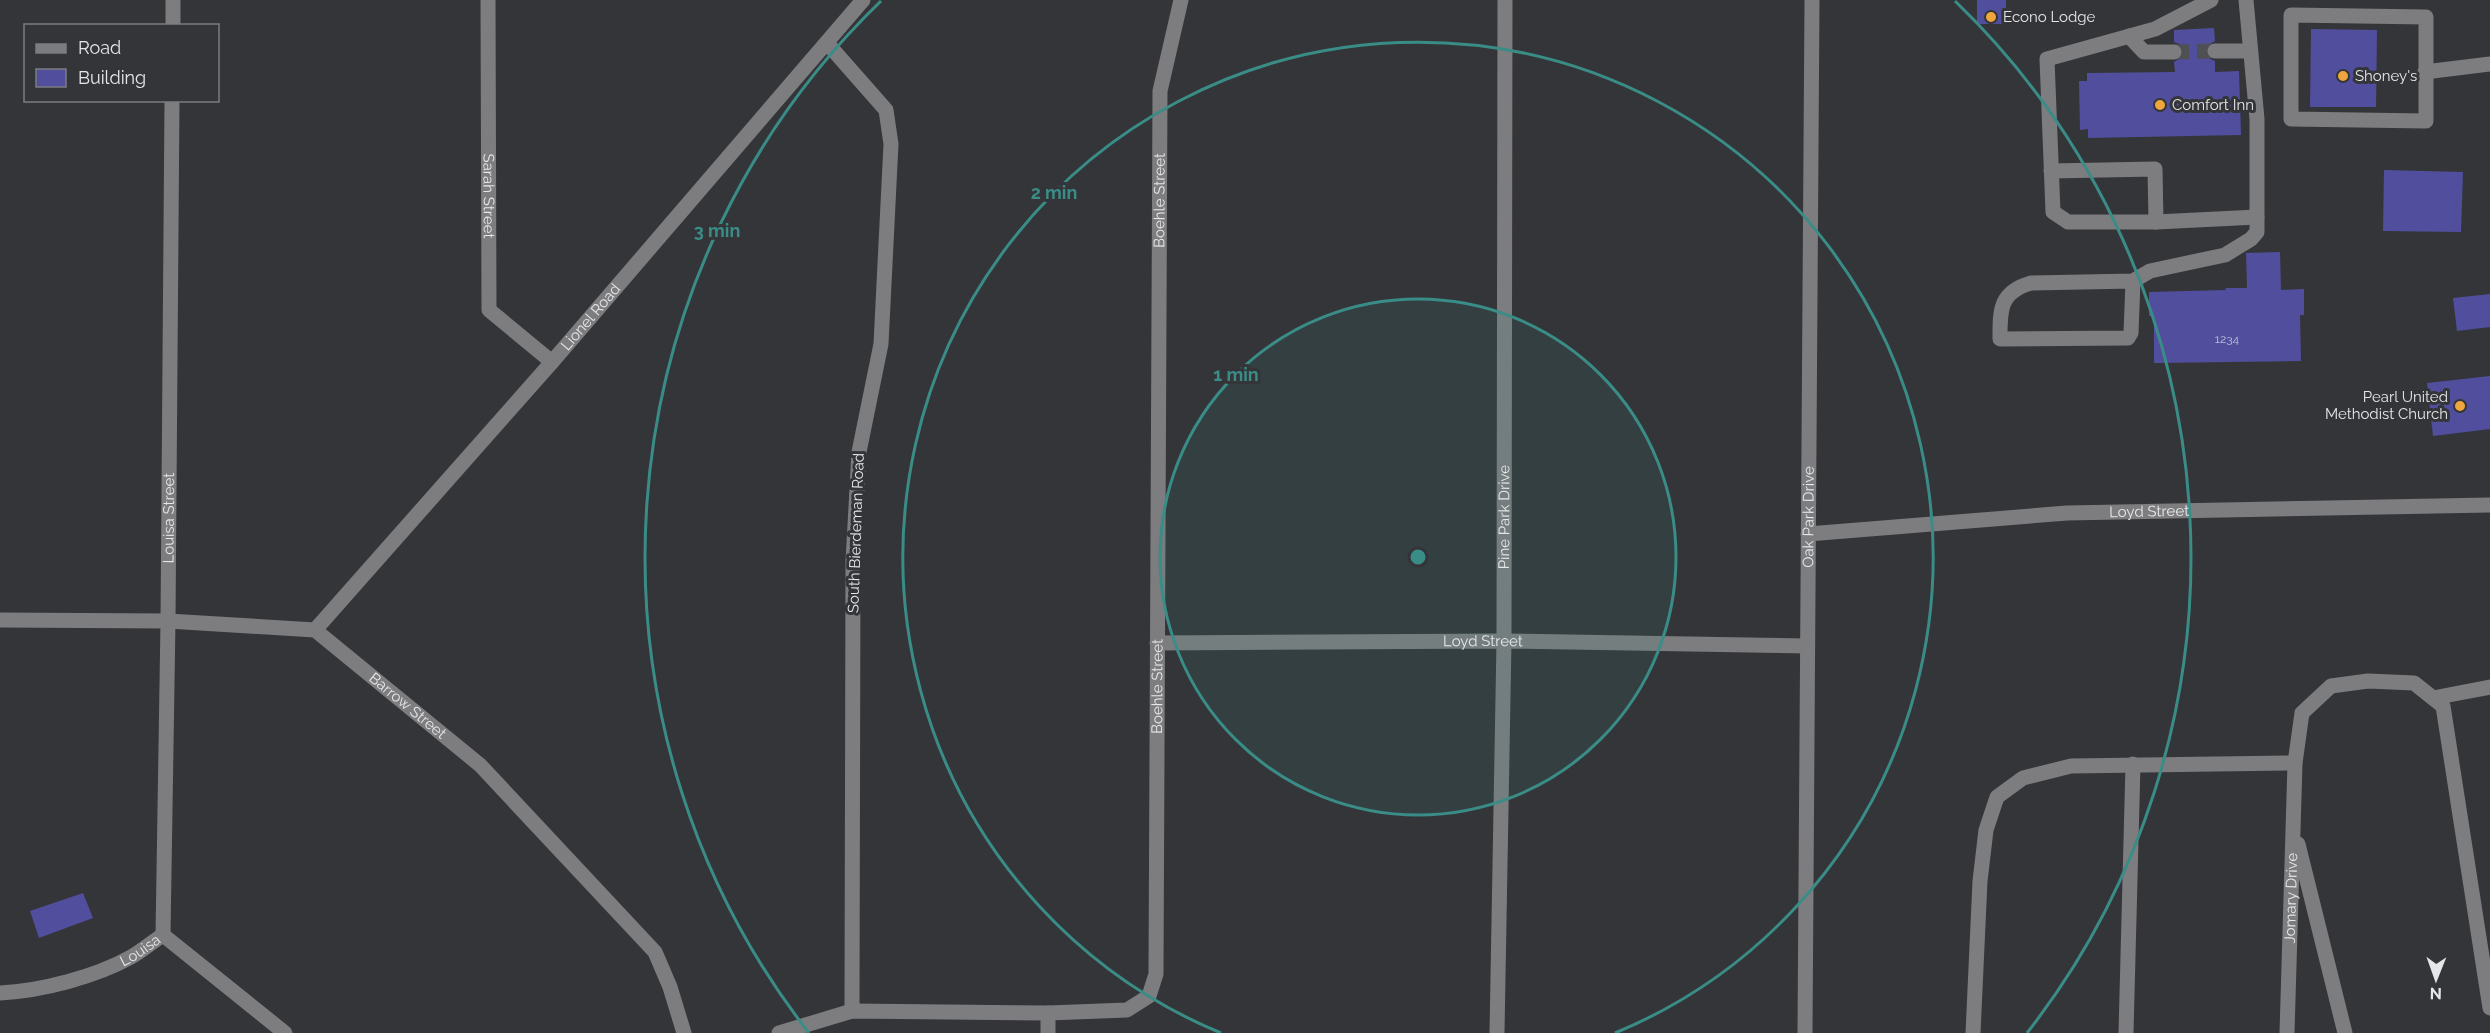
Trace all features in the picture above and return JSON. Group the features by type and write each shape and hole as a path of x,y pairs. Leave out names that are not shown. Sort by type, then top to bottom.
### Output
{"street":[{"path":"173,0 173,24"},
{"name":"Sarah Street","path":"488,0 489,310 552,362"},
{"name":"Boehle Street","path":"779,1033 852,1011 1048,1013 1127,1010 1149,996 1156,974 1160,91 1181,0"},
{"name":"Pine Park Drive","path":"1497,1033 1503,641 1505,0"},
{"name":"Oak Park Drive","path":"1805,1033 1812,0"},
{"path":"2211,0 2155,29 2047,59 2053,212 2068,222 2156,222 2257,217"},
{"path":"2133,280 2132,333 2128,338 2000,339 2001,305 2018,287 2031,284 2133,280 2150,271 2225,255 2251,239 2257,232 2257,119 2246,0"},
{"name":"Lionel Road","path":"315,630 552,362 827,43 858,3"},
{"path":"2291,15 2426,17 2426,72 2426,121 2291,119 2291,15"},
{"path":"2129,36 2144,52 2174,52"},
{"name":"South Bierdeman Road","path":"827,43 886,110 891,144 881,344 859,452 853,562 852,1011"},
{"path":"2215,51 2249,51"},
{"path":"2426,72 2490,64"},
{"name":"Louisa Street","path":"162,935 168,621 172,102"},
{"path":"2051,171 2155,169 2156,222"},
{"name":"Loyd Street","path":"1809,534 2067,513 2490,505"},
{"path":"0,620 168,621 315,630"},
{"name":"Barrow Street","path":"315,630 480,765 655,952 670,987 684,1033"},
{"name":"Loyd Street","path":"1157,643 1503,641 1807,646"},
{"name":"Jomary Drive","path":"2287,1033 2295,763 2302,713 2331,686 2368,681 2414,683 2433,698"},
{"path":"2433,698 2490,687"},
{"path":"2433,698 2443,706 2490,1008"},
{"path":"1973,1033 1980,881 1986,830 1997,797 2023,778 2070,765 2295,763"},
{"path":"2126,1033 2133,764"},
{"path":"2293,823 2345,1033"},
{"name":"Louisa","path":"0,993 25,992 82,977 131,957 162,935 285,1033"},
{"path":"1048,1013 1048,1033"}],"building":[{"path":"1977,0 2006,0 2006,24 1977,24"},
{"name":"Comfort Inn","path":"2214,28 2215,41 2207,46 2205,52 2210,59 2215,61 2215,72 2239,71 2241,135 2088,138 2088,129 2080,130 2079,81 2087,81 2087,73 2175,72 2174,62 2182,57 2184,51 2179,44 2174,42 2174,30"},
{"name":"Shoney's","path":"2311,29 2377,30 2376,107 2310,107"},
{"path":"2384,170 2463,172 2461,232 2383,231"},
{"path":"2280,252 2281,290 2304,289 2304,315 2300,315 2301,361 2154,363 2154,316 2149,316 2149,292 2247,288 2246,253"},
{"path":"2490,294 2490,327 2457,331 2453,298"},
{"name":"Pearl United Methodist Church","path":"2490,376 2490,429 2433,436 2427,383"},
{"path":"83,893 93,918 39,938 30,911"}],"tunnel":[{"path":"2174,52 2215,51"}],"place":[{"name":"Econo Lodge","path":"1991,17"},
{"name":"Shoney's","path":"2343,76"},
{"name":"Comfort Inn","path":"2160,105"},
{"name":"Pearl United Methodist Church","path":"2460,406"}]}
